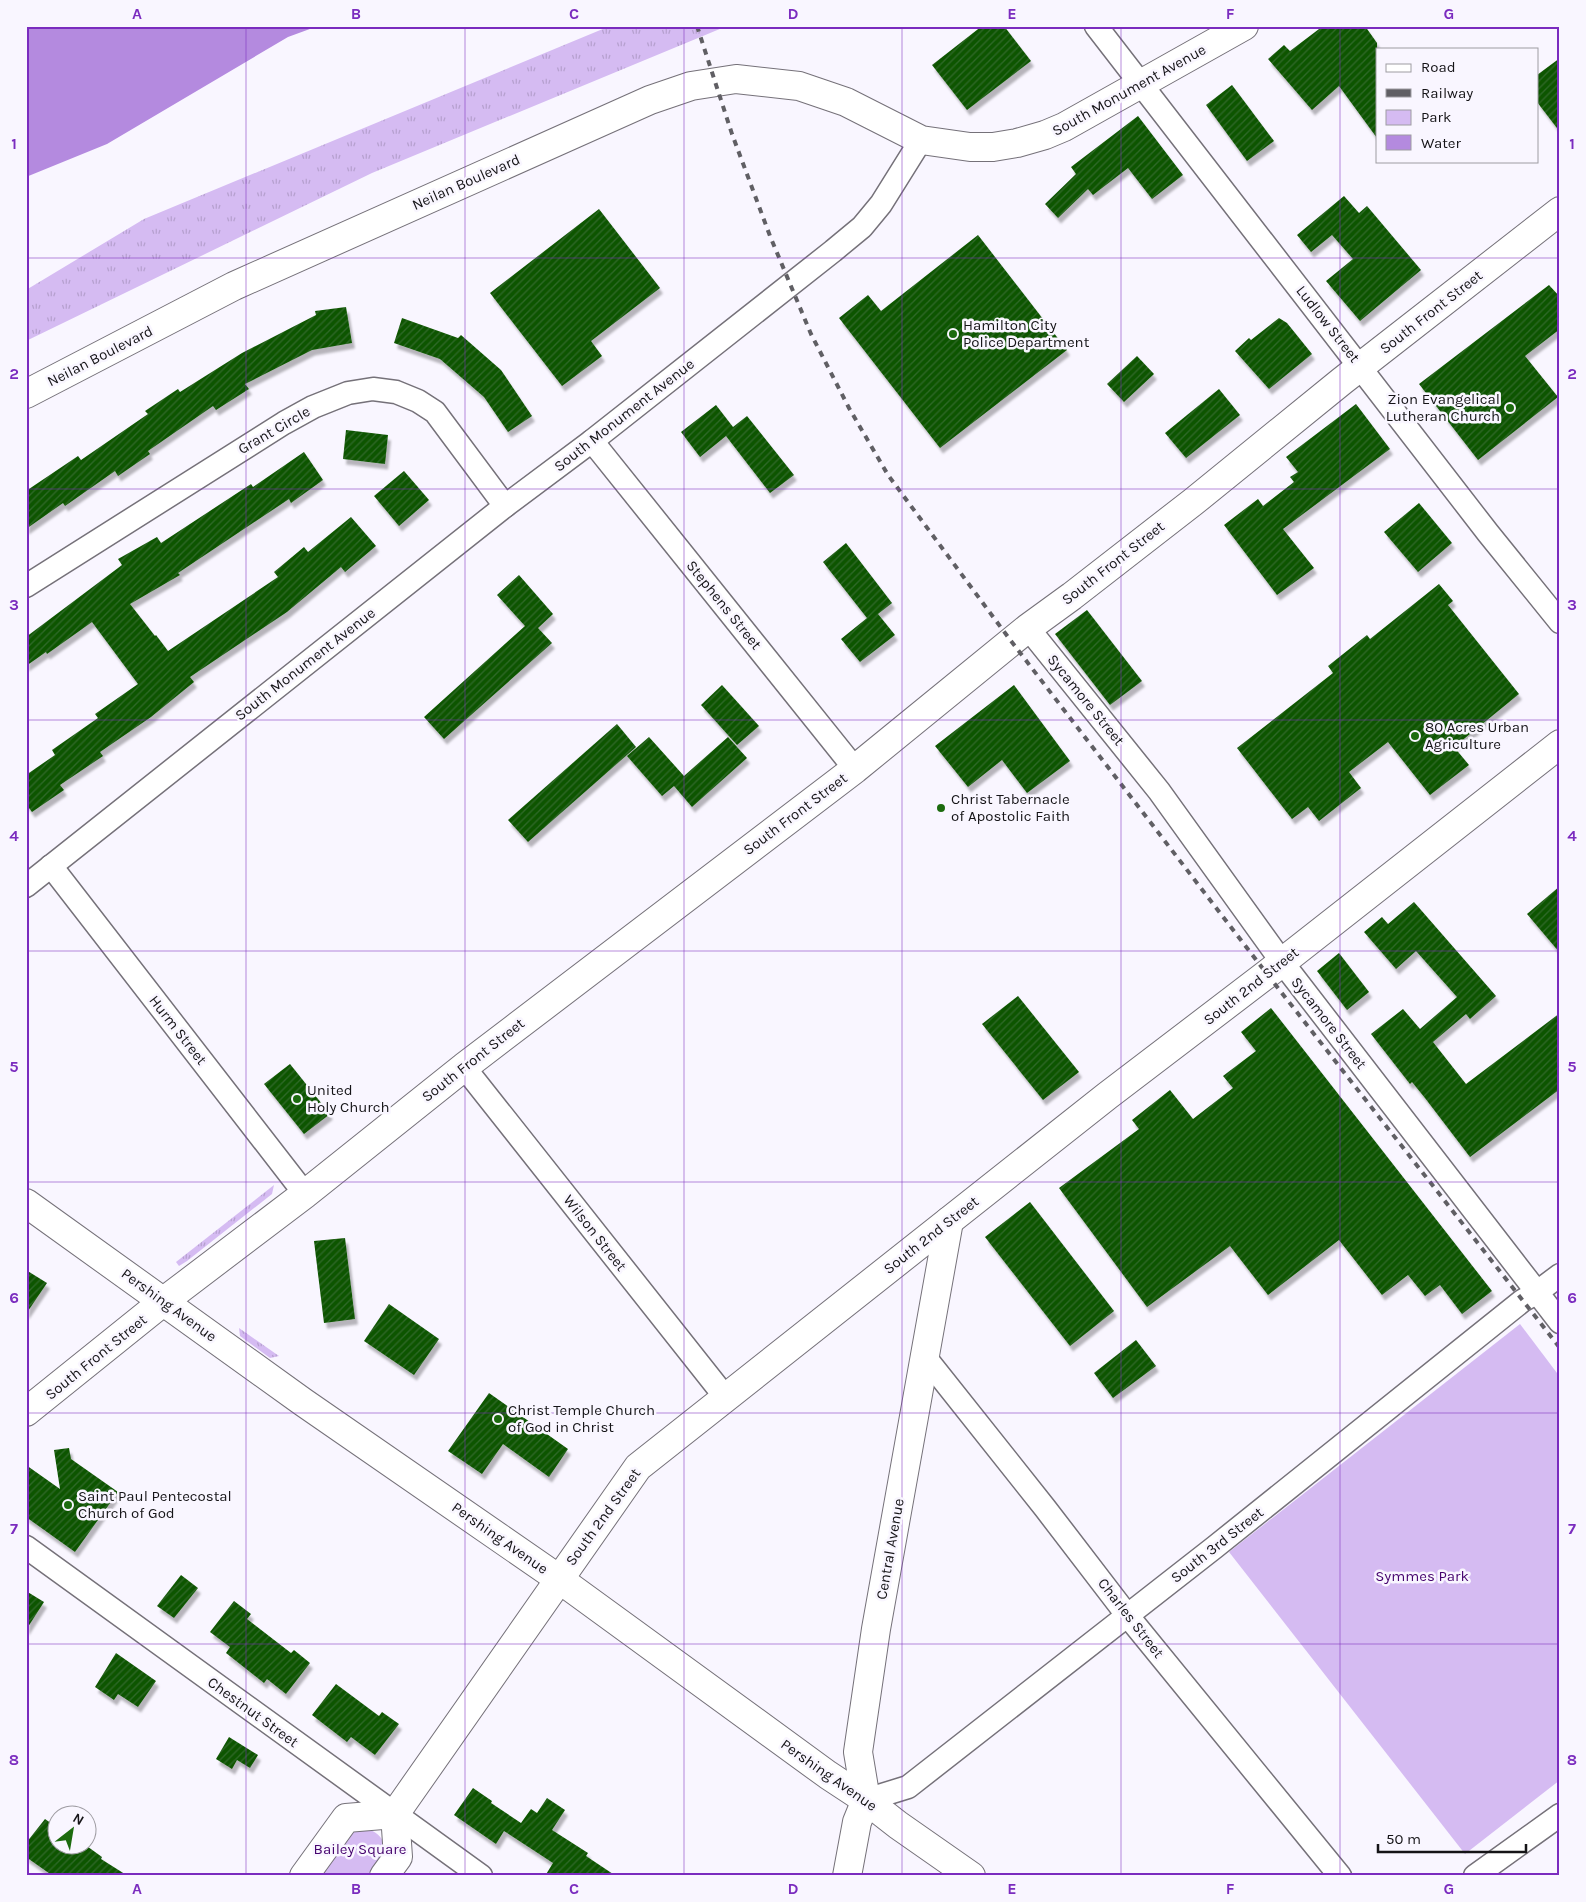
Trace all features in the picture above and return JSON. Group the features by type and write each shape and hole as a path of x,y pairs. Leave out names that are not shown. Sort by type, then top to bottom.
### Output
{"street":[{"name":"Ludlow Street","path":"1096,26 1361,366 1488,533 1560,622"},
{"name":"South Monument Avenue","path":"26,886 505,506 592,441 862,227 881,204 921,140 970,147 993,147 1045,135 1064,127 1244,26"},
{"name":"Neilan Boulevard","path":"26,394 234,286 650,100 691,86 736,79 799,86 846,102 921,140"},
{"name":"South Front Street","path":"26,1412 164,1301 305,1194 464,1067 855,769 1028,628 1193,502 1361,366 1560,211"},
{"name":"Grant Circle","path":"26,586 284,422 313,407 348,393 373,389 396,392 418,401 435,412 505,506"},
{"name":"Stephens Street","path":"592,441 855,769"},
{"name":"Sycamore Street","path":"1028,628 1159,791 1282,962 1560,1322"},
{"name":"South 2nd Street","path":"394,1814 638,1468 1107,1096 1282,962 1560,744"},
{"name":"Hurm Street","path":"52,866 305,1194"},
{"name":"Wilson Street","path":"464,1067 726,1398"},
{"name":"Pershing Avenue","path":"26,1203 303,1402 559,1579 828,1775 866,1800 971,1876"},
{"name":"Central Avenue","path":"866,1800 858,1752 876,1629 949,1221"},
{"name":"South 3rd Street","path":"866,1800 908,1787 1222,1542 1522,1301 1560,1275"},
{"name":"Charles Street","path":"925,1357 1045,1508 1127,1616 1340,1876"},
{"name":"Chestnut Street","path":"26,1547 481,1876"},
{"path":"847,1876 857,1822 866,1800"},
{"path":"304,1876 346,1818 394,1814 398,1857 384,1876"},
{"path":"1475,1876 1560,1815"}],"green space":[{"path":"610,26 727,26 372,173 26,341 26,290 144,219"},
{"path":"274,1185 272,1194 179,1266 176,1262"},
{"name":"Symmes Park","path":"1520,1324 1560,1377 1560,1780 1465,1854 1229,1552"},
{"path":"239,1328 279,1356 270,1358 240,1336"},
{"name":"Bailey Square","path":"350,1825 373,1831 381,1838 387,1850 369,1876 314,1876"}],"water":[{"path":"26,26 318,26 288,37 107,144 26,177"}],"building":[{"path":"982,26 1004,26 1031,61 967,110 932,65"},
{"path":"1323,26 1365,26 1377,43 1376,137 1339,86 1312,110 1268,59 1284,45 1290,51"},
{"path":"1560,58 1560,132 1538,103 1538,74"},
{"path":"1232,85 1274,141 1247,161 1206,105"},
{"path":"1138,116 1183,175 1152,199 1128,168 1093,195 1088,189 1058,218 1045,204 1076,174 1071,167"},
{"path":"1344,196 1359,213 1367,206 1421,270 1360,321 1326,281 1353,259 1332,235 1311,252 1297,235"},
{"path":"599,209 660,288 591,341 602,356 562,386 490,293"},
{"name":"Hamilton City Police Department","path":"978,235 1067,350 940,448 839,318 868,295 881,311"},
{"path":"1549,285 1560,297 1560,329 1525,356 1558,397 1478,460 1419,384"},
{"path":"346,307 352,343 312,350 245,384 249,389 216,410 213,406 148,451 150,454 118,476 115,471 65,506 63,503 26,529 26,491 78,456 81,460 148,414 145,411 178,389 180,392 242,353 316,315 315,311"},
{"path":"402,318 458,338 461,335 501,370 532,416 508,432 484,397 440,359 394,343"},
{"path":"1279,318 1287,323 1312,354 1269,389 1235,351 1249,338 1251,340"},
{"path":"1137,356 1154,374 1124,402 1107,384"},
{"path":"1219,389 1240,415 1186,458 1165,433"},
{"path":"1356,404 1390,449 1283,529 1314,568 1277,595 1224,525 1258,499 1263,506 1294,482 1290,477 1298,472 1286,457"},
{"path":"716,405 733,427 747,416 794,475 770,493 726,436 700,457 681,432"},
{"path":"346,430 388,435 385,464 343,459"},
{"path":"304,452 323,480 291,503 289,499 178,573 180,575 130,604 168,651 278,577 274,572 304,547 308,552 351,517 376,546 345,572 341,567 287,612 190,677 194,682 151,717 100,752 103,756 60,785 64,790 32,812 26,804 26,775 55,755 52,750 98,718 95,714 138,684 92,622 47,654 46,652 26,666 26,637 122,565 118,559 157,537 161,543 251,484 253,487"},
{"path":"404,471 429,500 399,526 374,496"},
{"path":"1419,503 1452,543 1418,572 1384,532"},
{"path":"846,543 892,603 878,614 895,635 860,662 841,639 867,618 823,562"},
{"path":"519,575 553,614 538,628 552,643 444,739 424,717 525,626 497,595"},
{"path":"1439,584 1453,601 1448,605 1519,694 1454,747 1469,765 1430,795 1388,742 1349,772 1361,788 1319,821 1308,807 1292,819 1237,748 1333,673 1328,666 1367,635 1370,639"},
{"path":"1087,610 1142,681 1110,705 1055,634"},
{"path":"722,685 759,726 737,745 701,705"},
{"path":"1014,685 1070,761 1027,793 1002,760 968,787 935,746"},
{"path":"617,724 636,747 528,842 508,820"},
{"path":"649,737 684,776 728,737 747,758 692,807 674,786 662,796 627,756"},
{"path":"1560,886 1560,953 1527,914"},
{"path":"1414,902 1496,996 1470,1019 1466,1014 1433,1042 1466,1084 1560,1013 1560,1089 1470,1157 1425,1098 1412,1082 1410,1084 1371,1034 1403,1009 1420,1029 1457,997 1416,951 1396,969 1364,932 1382,917 1388,924"},
{"path":"1339,953 1369,992 1347,1010 1317,971"},
{"path":"1018,996 1079,1072 1043,1100 982,1024"},
{"path":"1271,1008 1492,1291 1462,1314 1440,1285 1425,1296 1408,1275 1382,1295 1339,1240 1268,1295 1230,1246 1147,1307 1059,1188 1139,1129 1132,1120 1170,1090 1193,1119 1233,1088 1223,1076 1256,1051 1241,1032"},
{"name":"United Holy Church","path":"290,1064 330,1114 304,1134 264,1084"},
{"path":"1030,1202 1114,1311 1070,1346 985,1237"},
{"path":"345,1238 355,1319 324,1323 314,1241"},
{"path":"26,1270 47,1283 26,1314"},
{"path":"389,1304 439,1339 414,1375 364,1341"},
{"path":"1136,1340 1156,1366 1113,1398 1094,1373"},
{"name":"Christ Temple Church of God in Christ","path":"489,1393 568,1449 549,1477 503,1444 482,1474 448,1451"},
{"name":"Saint Paul Pentecostal Church of God","path":"69,1448 71,1459 118,1492 75,1552 26,1517 26,1465 60,1489 54,1450"},
{"path":"181,1575 198,1588 174,1618 157,1606"},
{"path":"26,1591 44,1602 26,1630"},
{"path":"234,1601 251,1614 247,1619 291,1653 294,1650 310,1663 286,1694 267,1679 264,1683 226,1653 230,1647 210,1632"},
{"path":"116,1653 156,1681 138,1707 118,1694 114,1700 95,1687"},
{"path":"336,1684 379,1716 382,1712 399,1724 375,1755 351,1737 347,1742 312,1715"},
{"path":"229,1737 258,1755 250,1768 237,1760 232,1769 216,1759"},
{"path":"473,1788 492,1801 491,1803 521,1823 531,1809 537,1813 547,1798 565,1810 552,1830 588,1853 586,1856 616,1876 545,1876 553,1863 504,1831 496,1844 454,1815"},
{"path":"45,1819 48,1821 48,1854 98,1854 102,1857 101,1859 128,1876 53,1876 26,1857 26,1843"}],"railway":[{"path":"697,26 732,134 770,236 811,334 849,408 888,475 1011,641 1267,974 1560,1348"}],"place":[{"name":"Hamilton City Police Department","path":"953,334"},
{"name":"Zion Evangelical Lutheran Church","path":"1510,408"},
{"name":"80 Acres Urban Agriculture","path":"1415,736"},
{"name":"Christ Tabernacle of Apostolic Faith","path":"941,808"},
{"name":"United Holy Church","path":"297,1099"},
{"name":"Christ Temple Church of God in Christ","path":"498,1419"},
{"name":"Saint Paul Pentecostal Church of God","path":"68,1505"}]}
